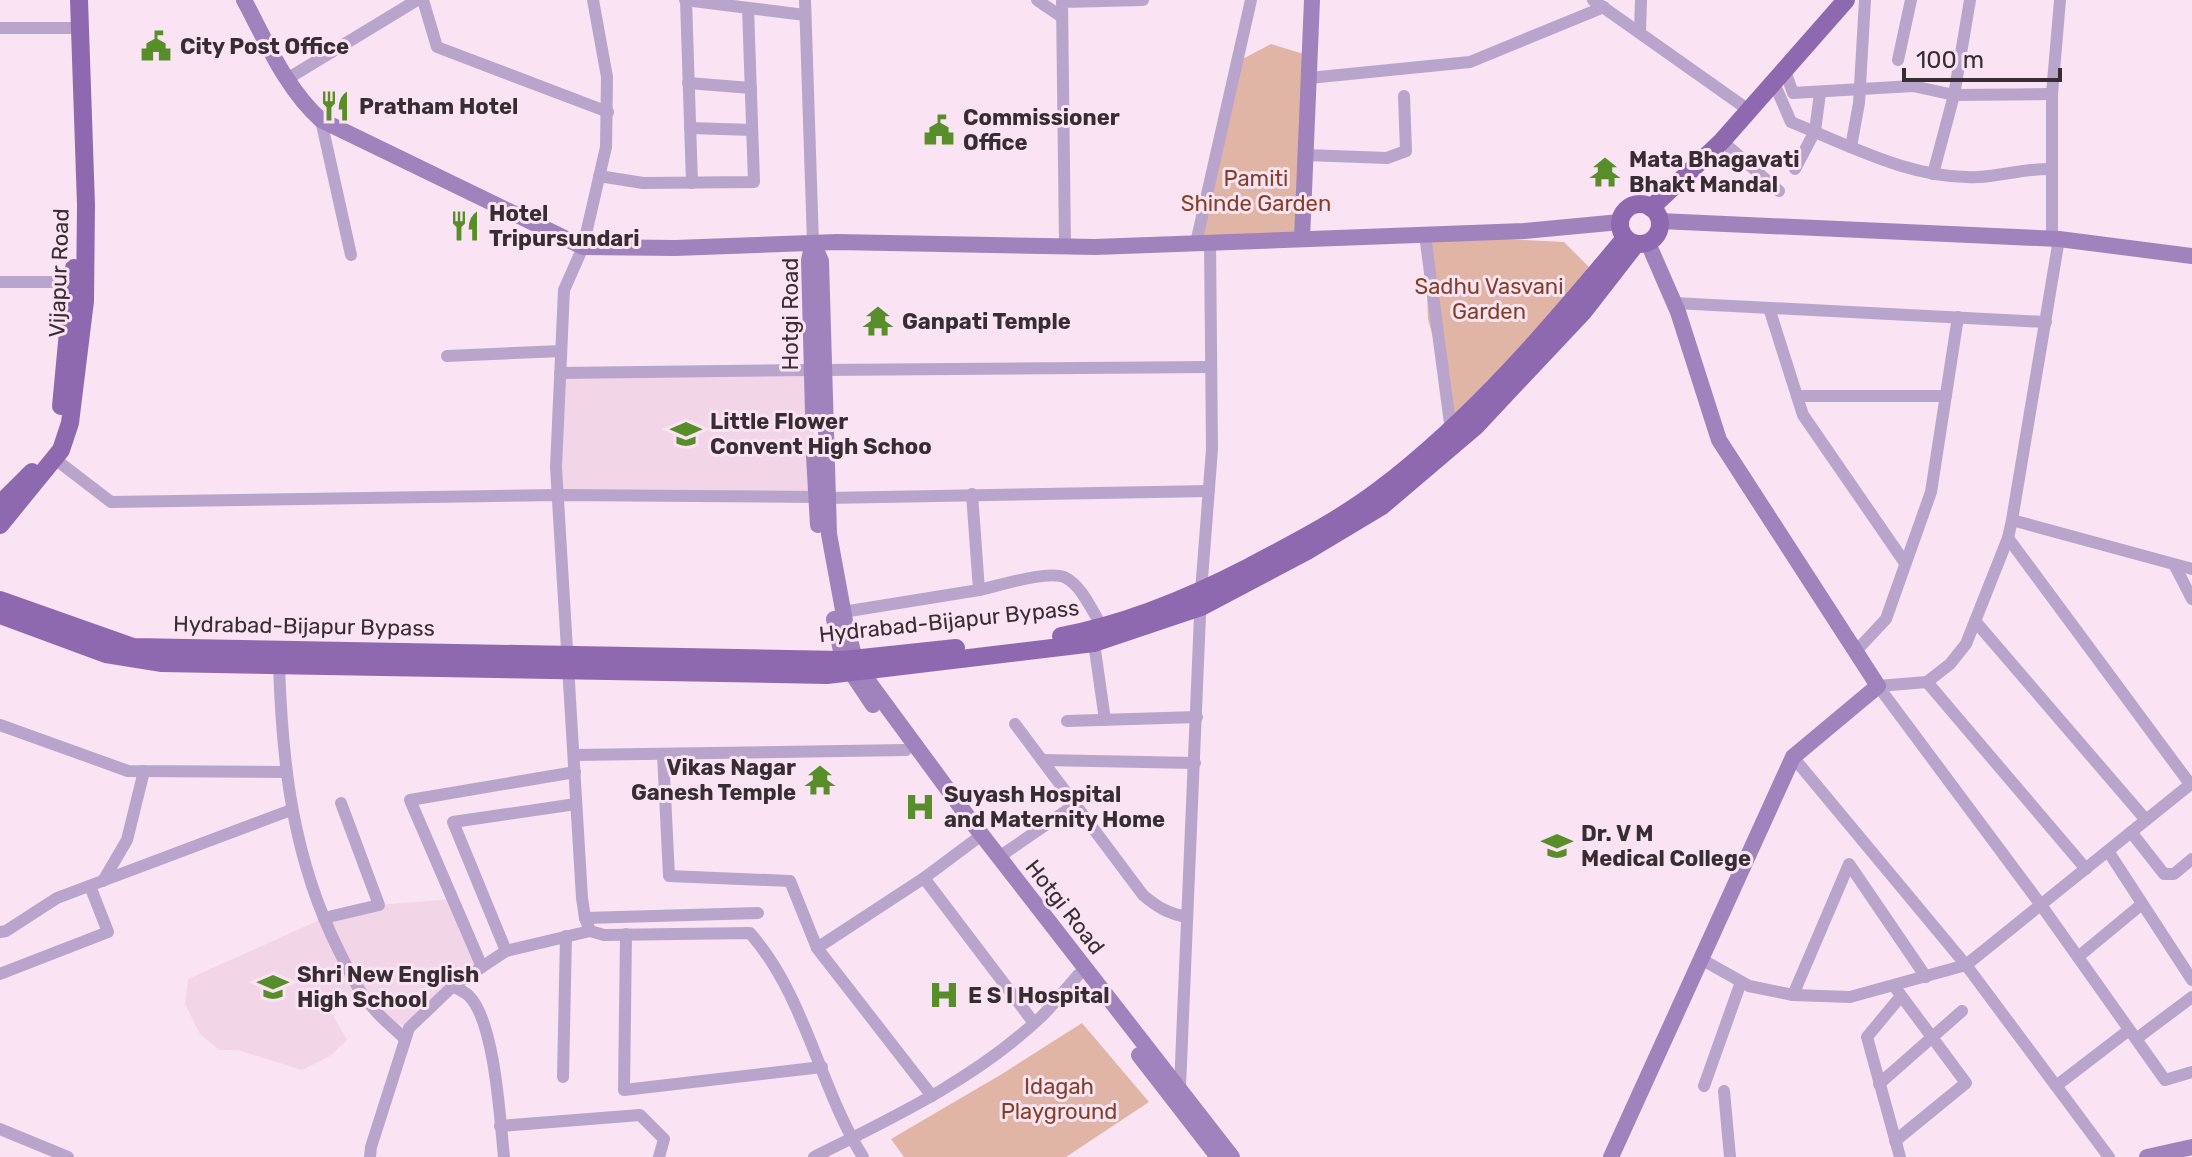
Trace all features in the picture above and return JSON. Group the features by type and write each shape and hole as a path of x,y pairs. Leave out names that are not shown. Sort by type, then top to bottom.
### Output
{"main road":[{"name":"Vijapur Road","path":"0,504 34,470 57,429 74,282 69,0"},
{"name":"Vijapur Road","path":"0,525 55,459 70,423 85,301 86,205 79,0"},
{"path":"244,0 287,79 307,107 321,120 583,247 675,248 813,243 1065,246 1524,231 1632,237 1658,234 1656,214 1846,0"},
{"path":"1302,239 1312,0"},
{"path":"1611,1157 1793,757 1878,686 1719,440 1674,303 1632,237 1622,215 1632,206 1645,205 1656,214 2055,239 2192,256"},
{"path":"1201,600 1307,551 1382,506 1475,427 1584,311 1632,237"},
{"name":"Hydrabad-Bijapur Bypass","path":"0,600 133,647 567,662 853,666 1039,640 1098,636 1201,600 1327,526 1380,490 1451,431 1632,237"},
{"name":"Hotgi Road","path":"813,243 821,261 817,370 822,498 820,537 853,666 906,750 1218,1157"},
{"name":"Hotgi Road","path":"822,498 853,666 1232,1157"},
{"path":"0,615 106,654 162,663 567,662"},
{"path":"2147,1157 2183,1152"}],"street":[{"path":"287,79 420,0 437,47 608,112"},
{"path":"593,0 607,77 606,147 583,247 564,290 556,467 582,898 588,924 604,935 750,933 779,975 852,1139 863,1157"},
{"path":"692,183 686,0 805,15"},
{"path":"805,0 813,243"},
{"path":"1037,0 1062,17"},
{"path":"1065,246 1062,1 1143,0"},
{"path":"1180,1087 1201,600 1212,449 1211,367 1203,243 1251,0"},
{"path":"1640,32 1641,0"},
{"path":"1851,147 1860,91 1865,0"},
{"path":"1898,60 1911,0"},
{"path":"1933,174 1954,95 1970,0"},
{"path":"1878,686 1927,682 1950,664 1966,644 2008,538 2046,322 2055,239 2052,94 2060,0"},
{"path":"1309,78 1470,62 1598,4 1750,111"},
{"path":"599,176 643,183 754,182 748,8"},
{"path":"0,28 70,28"},
{"path":"1779,77 1793,93 1913,86 1954,95 2052,94"},
{"path":"1779,77 1791,122 1851,147 1933,174 1979,177 2032,168 2052,169"},
{"path":"688,83 751,88"},
{"path":"1795,169 1815,131 1820,93"},
{"path":"1306,155 1387,158 1406,151 1404,96"},
{"path":"321,120 351,255"},
{"path":"690,128 752,130"},
{"path":"1722,141 1779,191"},
{"path":"1425,235 1451,431"},
{"path":"0,282 74,282"},
{"path":"1674,303 2046,322"},
{"path":"1769,308 1803,415 1905,563"},
{"path":"1857,650 1886,619 1931,492 1958,317"},
{"path":"447,356 561,351"},
{"path":"560,373 1211,367"},
{"path":"1797,396 1946,396"},
{"path":"55,459 111,502 558,495 822,498 1209,491"},
{"path":"972,494 979,590"},
{"path":"2012,520 2192,569"},
{"path":"1701,959 1749,986 1793,995 1850,997 1898,991 1926,977 1966,965 2191,784 2008,538"},
{"path":"2175,566 2192,599"},
{"path":"843,612 979,590 1043,576 1059,576 1076,586 1098,636 1105,720"},
{"path":"1975,621 2146,820"},
{"path":"279,664 286,772 291,810 305,866 348,970 373,1008 405,1039"},
{"path":"1927,682 2086,869"},
{"path":"1878,686 2041,905 2165,1080 2192,1072"},
{"path":"1067,721 1197,717"},
{"path":"1015,724 1143,895 1174,915 1187,917"},
{"path":"0,725 128,771 286,772"},
{"path":"574,755 906,750"},
{"path":"663,754 669,876 790,881 817,948 932,1096"},
{"path":"1793,757 1966,965 2109,1157"},
{"path":"1042,760 1195,763"},
{"path":"103,881 127,840 144,771"},
{"path":"482,967 410,800 575,772"},
{"path":"324,918 379,905 341,803"},
{"path":"506,951 453,822 576,804"},
{"path":"999,857 1076,804"},
{"path":"0,932 57,898 291,810"},
{"path":"2131,832 2164,874 2174,874 2192,859"},
{"path":"817,948 924,878 975,840"},
{"path":"2108,851 2192,980"},
{"path":"1793,995 1849,864 1926,977"},
{"path":"924,878 1034,1023"},
{"path":"0,974 108,932 90,886"},
{"path":"2078,957 2142,904"},
{"path":"370,1157 409,1028 453,986 506,951 566,936 588,924 758,913"},
{"path":"626,934 624,1090 822,1067"},
{"path":"563,1077 566,936"},
{"path":"814,1157 932,1096 1010,1044 1078,975"},
{"path":"1704,1086 1741,982"},
{"path":"453,986 470,997 484,1024 491,1054 504,1157"},
{"path":"1895,1141 1966,1083 1898,991"},
{"path":"1898,991 1867,1037 1900,1157"},
{"path":"2056,1086 2192,997"},
{"path":"1879,1084 1962,1011"},
{"path":"1724,1091 1730,1157"},
{"path":"500,1126 640,1115 664,1139 659,1157"},
{"path":"0,1129 68,1157"}],"shaded area":[{"name":"Little Flower Convent High Schoo","path":"812,370 816,497 558,495 560,373"},
{"path":"452,899 482,967 409,1028 381,1016 365,996 331,1012 347,1040 330,1056 302,1070 238,1050 219,1050 200,1034 185,1004 188,979 324,918 379,905"}],"green space":[{"name":"Pamiti Shinde Garden","path":"1271,44 1310,56 1302,239 1196,243 1237,62"},
{"name":"Sadhu Vasvani Garden","path":"1425,235 1564,242 1589,267 1568,302 1457,424 1428,319"},
{"name":"Idagah Playground","path":"1082,1023 1149,1102 1066,1157 904,1157 891,1139 1002,1074"}],"place":[{"name":"City Post Office","path":"156,46"},
{"name":"Pratham Hotel","path":"335,106"},
{"name":"Commissioner Office","path":"939,130"},
{"name":"Mata Bhagavati Bhakt Mandal","path":"1605,172"},
{"name":"Hotel Tripursundari","path":"465,226"},
{"name":"Ganpati Temple","path":"878,321"},
{"name":"Little Flower Convent High Schoo","path":"686,434"},
{"name":"Vikas Nagar Ganesh Temple","path":"820,780"},
{"name":"Suyash Hospital and Maternity Home","path":"920,807"},
{"name":"Dr. V M Medical College","path":"1557,846"},
{"name":"Shri New English High School","path":"273,987"},
{"name":"E S I Hospital","path":"944,995"}]}
